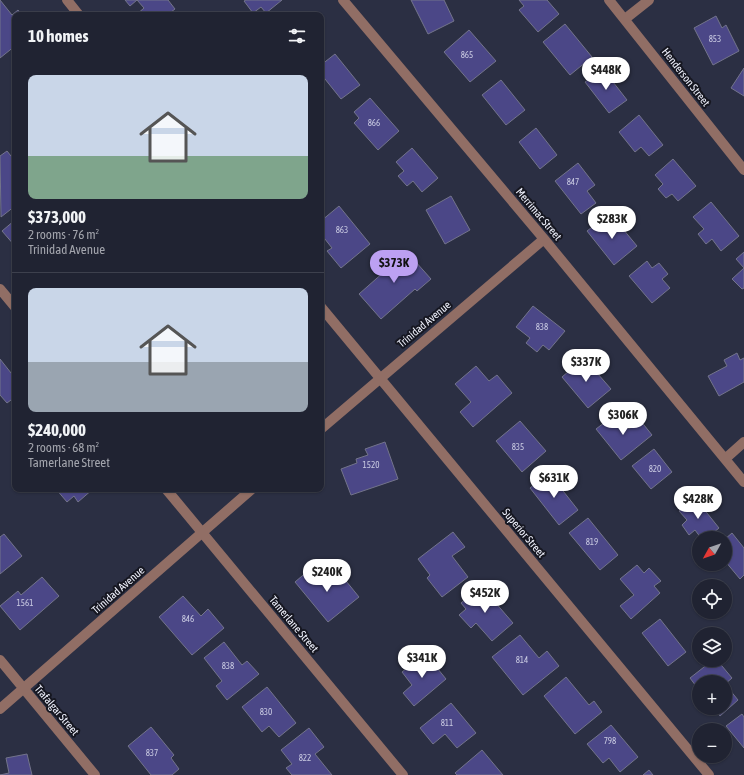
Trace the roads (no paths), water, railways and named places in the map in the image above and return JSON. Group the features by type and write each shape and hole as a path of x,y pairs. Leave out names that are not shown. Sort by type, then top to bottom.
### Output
{"street":[{"path":"67,0 77,12"},
{"name":"Merrimac Street","path":"344,0 544,239 744,482"},
{"name":"Henderson Street","path":"609,0 744,170"},
{"path":"625,19 649,0"},
{"name":"Trinidad Avenue","path":"324,426 544,239"},
{"path":"0,290 12,304"},
{"name":"Superior Street","path":"324,311 709,775"},
{"path":"725,458 744,442"},
{"name":"Tamerlane Street","path":"169,492 403,775"},
{"name":"Trinidad Avenue","path":"0,709 249,492"},
{"name":"Trafalgar Street","path":"0,660 95,775"}]}
